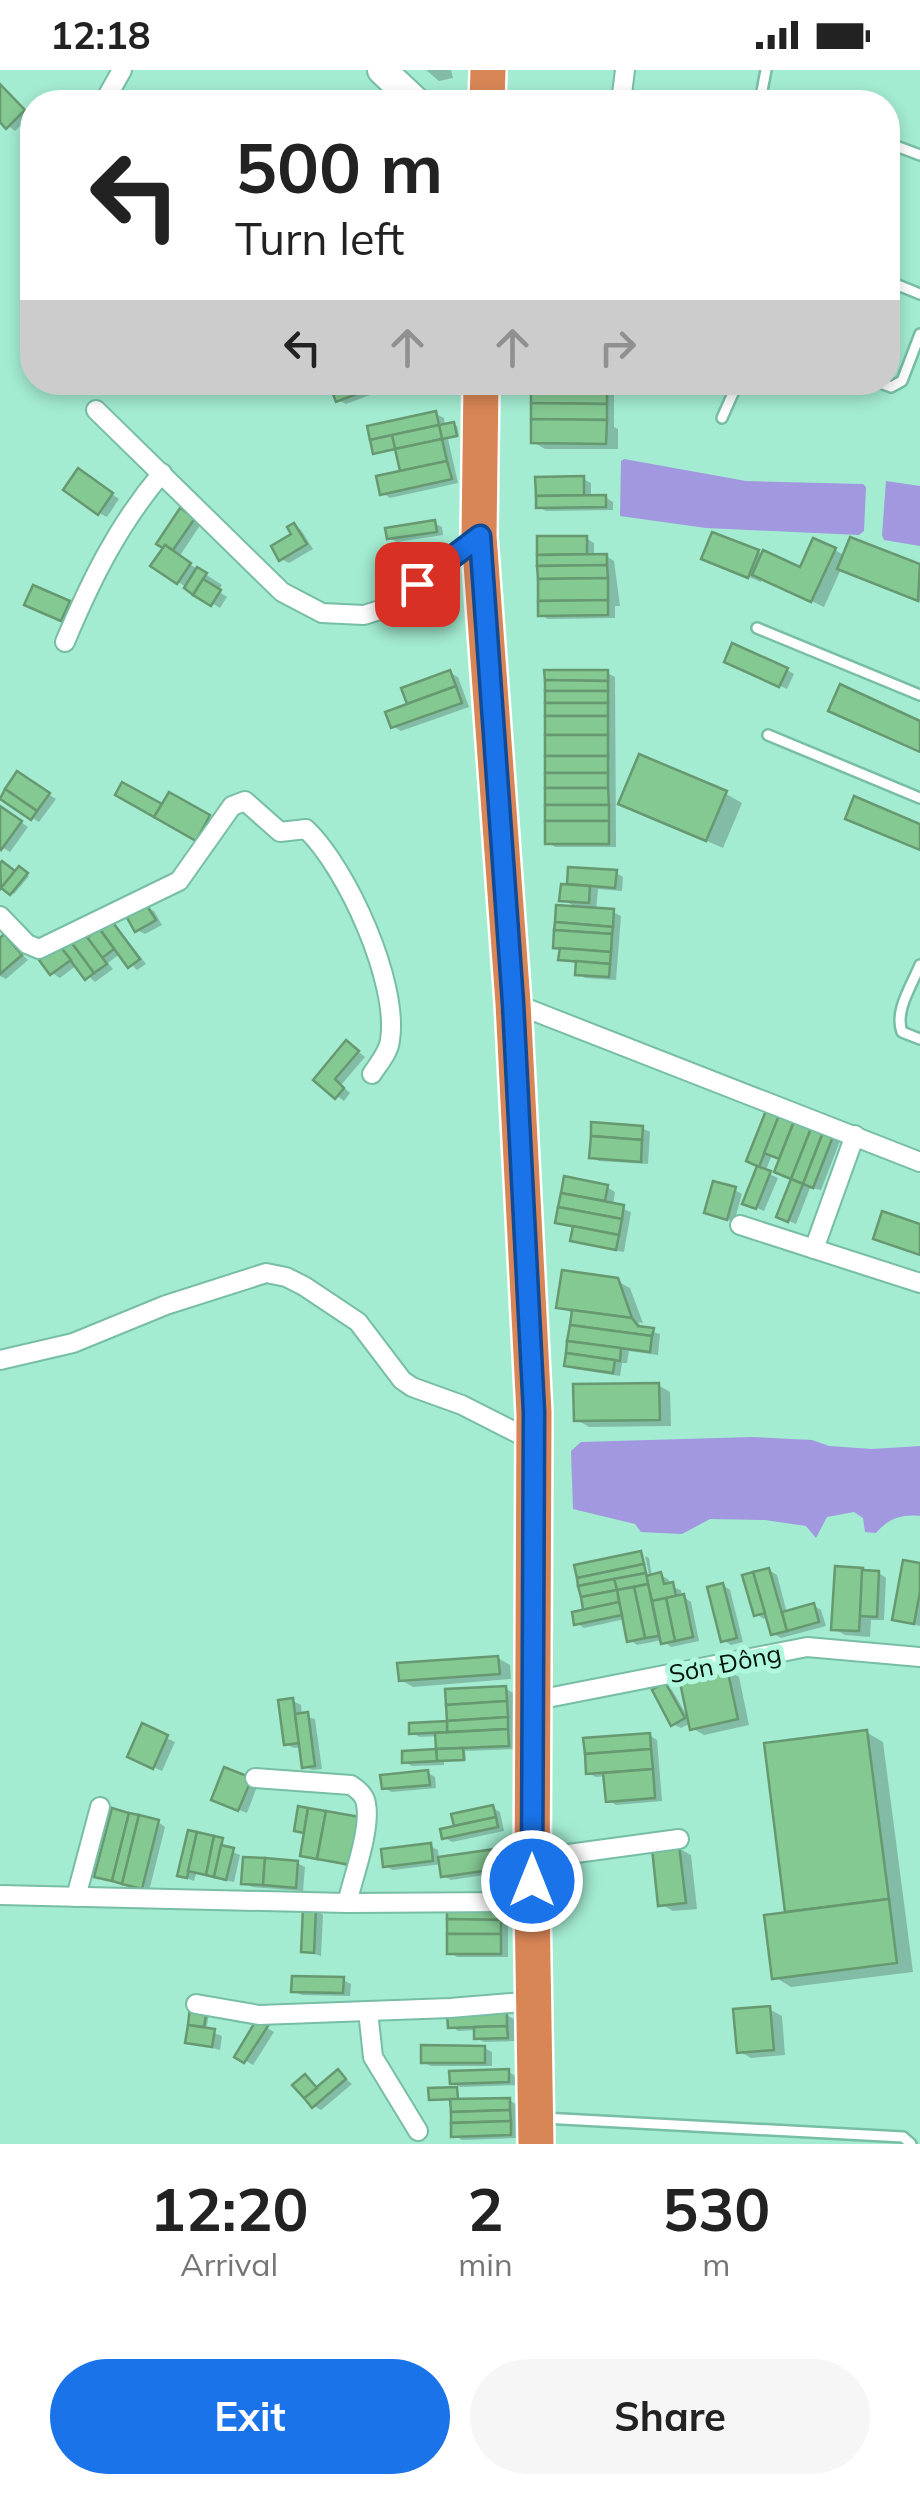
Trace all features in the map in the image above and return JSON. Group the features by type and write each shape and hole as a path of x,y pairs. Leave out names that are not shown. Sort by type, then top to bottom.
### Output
{"highway":[{"path":"481,395 480,536 513,1003 534,1441 532,1902 536,2131"}],"street":[{"path":"382,70 403,90"},
{"path":"96,410 282,592 322,613 364,616 386,608 480,536"},
{"path":"65,642 100,561 135,506 162,473"},
{"path":"0,916 27,944 39,949 179,881 232,806 245,801 280,832 306,829 322,845 362,917 387,982 392,1023 390,1045 372,1074"},
{"path":"513,1003 920,1162"},
{"path":"814,1249 855,1135"},
{"path":"740,1225 920,1283"},
{"path":"0,1360 72,1343 166,1305 266,1274 286,1276 358,1322 402,1380 412,1387 462,1405 534,1441"},
{"name":"Sơn Đông","path":"532,1701 806,1647 920,1657"},
{"path":"255,1778 351,1784 362,1793 367,1804 365,1825 347,1904"},
{"path":"76,1896 100,1807"},
{"path":"532,1859 679,1839"},
{"path":"0,1895 347,1904 532,1902"},
{"path":"196,2004 259,2015 534,2001"},
{"path":"368,2010 373,2057 418,2131"}],"lane":[{"path":"900,382 920,334"},
{"path":"722,418 732,395"},
{"path":"757,628 920,695"},
{"path":"768,735 920,798"},
{"path":"920,965 899,1024 902,1032 920,1040"},
{"path":"536,2131 903,2138 911,2144"}],"shaded area":[{"path":"624,459 746,481 863,484 864,531 859,535 706,528 620,516"},
{"path":"886,481 920,486 920,546 884,540"},
{"path":"752,1437 872,1449 920,1446 920,1516 895,1519 876,1533 865,1532 863,1518 854,1512 827,1517 816,1538 806,1526 765,1520 710,1519 682,1534 641,1532 635,1524 573,1509 571,1451 581,1442"}],"building":[{"path":"0,84 20,105 20,115 6,129 0,122"},
{"path":"333,395 354,395 336,402"},
{"path":"531,395 607,395 607,404 531,403"},
{"path":"531,403 607,404 607,420 531,419"},
{"path":"436,411 439,425 370,440 367,426"},
{"path":"531,419 607,420 606,444 531,443"},
{"path":"454,422 457,436 442,439 439,425"},
{"path":"439,425 442,439 395,449 392,435"},
{"path":"392,435 395,449 373,454 370,440"},
{"path":"442,439 447,461 400,471 395,449"},
{"path":"447,461 452,479 380,495 376,476"},
{"path":"78,468 113,493 98,515 63,490"},
{"path":"584,476 584,495 536,496 535,477"},
{"path":"606,495 606,507 536,508 536,496"},
{"path":"180,508 195,518 173,550 165,545 163,548 156,544"},
{"path":"435,520 437,532 387,539 385,528"},
{"path":"294,523 307,544 279,561 271,546 291,534 287,527"},
{"path":"712,532 759,550 748,578 701,559"},
{"path":"537,536 587,536 587,554 537,555"},
{"path":"850,537 920,564 918,601 837,569"},
{"path":"813,538 836,548 811,602 752,575 763,550 800,567"},
{"path":"165,545 191,563 177,584 150,566"},
{"path":"607,554 607,565 537,566 537,555"},
{"path":"607,565 608,578 538,579 537,566"},
{"path":"197,567 207,573 193,595 184,588"},
{"path":"608,578 608,600 538,601 538,579"},
{"path":"203,579 221,590 211,606 193,595"},
{"path":"33,585 70,601 61,621 24,605"},
{"path":"608,600 608,615 538,616 538,601"},
{"path":"732,643 788,668 779,687 724,662"},
{"path":"450,670 456,686 407,704 401,688"},
{"path":"544,670 608,670 608,681 545,680"},
{"path":"545,680 608,681 608,691 545,691"},
{"path":"840,684 920,721 920,752 828,711"},
{"path":"456,686 462,703 391,728 385,712"},
{"path":"545,691 608,691 608,703 545,703"},
{"path":"545,703 608,703 608,716 545,716"},
{"path":"545,716 608,716 608,735 545,735"},
{"path":"545,735 608,735 608,756 545,756"},
{"path":"639,754 727,791 706,841 618,804"},
{"path":"545,756 608,756 608,773 545,773"},
{"path":"17,771 50,793 37,811 5,789"},
{"path":"545,773 608,773 608,788 545,788"},
{"path":"122,782 162,804 154,817 115,795"},
{"path":"545,788 608,788 609,805 545,805"},
{"path":"5,789 37,811 31,820 0,799"},
{"path":"169,792 210,815 196,841 154,817"},
{"path":"854,796 920,824 920,850 845,819"},
{"path":"545,805 609,805 609,821 545,821"},
{"path":"0,806 22,821 1,850 0,849"},
{"path":"545,821 609,821 609,844 545,844"},
{"path":"0,863 15,871 1,888"},
{"path":"19,866 28,873 10,895 1,888"},
{"path":"568,867 617,870 615,888 567,884"},
{"path":"561,884 590,886 589,903 559,901"},
{"path":"146,904 156,920 135,932 126,916"},
{"path":"556,905 614,909 613,927 555,922"},
{"path":"111,920 140,959 128,968 99,928"},
{"path":"555,922 613,927 612,934 554,930"},
{"path":"99,928 114,949 102,958 87,938"},
{"path":"81,929 107,964 94,973 68,938"},
{"path":"554,930 612,934 611,952 553,948"},
{"path":"4,934 22,955 0,974 0,938"},
{"path":"68,938 94,973 85,980 59,945"},
{"path":"59,945 71,960 50,975 39,960"},
{"path":"560,948 611,952 610,964 558,960"},
{"path":"576,961 610,964 609,977 575,975"},
{"path":"346,1040 359,1051 335,1079 344,1088 335,1099 313,1080"},
{"path":"767,1108 780,1113 759,1167 746,1161"},
{"path":"780,1113 795,1119 779,1159 764,1153"},
{"path":"795,1119 812,1126 791,1179 774,1172"},
{"path":"591,1122 643,1126 642,1140 591,1136"},
{"path":"812,1126 824,1130 803,1184 791,1179"},
{"path":"824,1130 834,1134 813,1188 803,1184"},
{"path":"591,1136 642,1140 641,1162 589,1158"},
{"path":"757,1166 771,1171 756,1209 742,1204"},
{"path":"564,1176 608,1185 605,1201 561,1193"},
{"path":"791,1179 803,1184 788,1222 776,1217"},
{"path":"713,1181 736,1187 727,1220 704,1213"},
{"path":"561,1193 624,1205 622,1219 558,1207"},
{"path":"558,1207 622,1219 619,1235 555,1223"},
{"path":"882,1211 920,1224 920,1255 873,1239"},
{"path":"573,1226 619,1235 616,1250 570,1241"},
{"path":"562,1270 618,1278 632,1318 556,1308"},
{"path":"572,1310 632,1318 638,1326 654,1328 652,1336 570,1325"},
{"path":"570,1325 652,1336 650,1352 567,1341"},
{"path":"567,1341 621,1348 620,1361 566,1353"},
{"path":"566,1353 615,1360 613,1373 564,1366"},
{"path":"659,1383 660,1420 574,1421 573,1384"},
{"path":"641,1551 644,1564 577,1578 574,1565"},
{"path":"903,1560 920,1563 914,1624 892,1620"},
{"path":"644,1564 646,1573 578,1586 577,1578"},
{"path":"835,1566 863,1568 859,1631 831,1630"},
{"path":"769,1568 787,1631 771,1635 753,1572"},
{"path":"862,1570 879,1571 877,1617 860,1616"},
{"path":"661,1572 664,1584 673,1582 676,1596 652,1601 646,1576"},
{"path":"753,1572 765,1613 754,1616 742,1575"},
{"path":"646,1573 648,1584 617,1590 614,1579"},
{"path":"614,1579 617,1590 581,1597 578,1586"},
{"path":"723,1583 737,1638 721,1642 707,1587"},
{"path":"648,1584 659,1636 645,1638 634,1587"},
{"path":"634,1587 645,1638 627,1642 617,1590"},
{"path":"617,1590 619,1602 583,1610 581,1597"},
{"path":"684,1594 693,1637 675,1641 666,1598"},
{"path":"666,1598 675,1641 661,1644 652,1601"},
{"path":"619,1602 622,1615 574,1625 572,1612"},
{"path":"814,1603 819,1622 787,1631 782,1612"},
{"path":"498,1656 500,1674 399,1681 397,1663"},
{"path":"727,1668 738,1719 690,1730 679,1678"},
{"path":"665,1682 685,1718 671,1726 652,1690"},
{"path":"506,1686 507,1701 446,1705 445,1689"},
{"path":"293,1698 299,1743 284,1745 278,1700"},
{"path":"507,1701 508,1717 447,1721 446,1705"},
{"path":"308,1712 315,1766 302,1768 295,1714"},
{"path":"508,1717 508,1729 447,1732 447,1721"},
{"path":"447,1721 447,1732 409,1734 409,1723"},
{"path":"142,1723 168,1735 153,1769 127,1757"},
{"path":"508,1729 509,1746 436,1749 435,1733"},
{"path":"867,1730 889,1899 785,1912 764,1743"},
{"path":"650,1733 651,1749 585,1754 583,1738"},
{"path":"463,1748 464,1760 437,1761 436,1749"},
{"path":"436,1749 437,1761 402,1763 402,1751"},
{"path":"651,1749 653,1769 586,1774 585,1754"},
{"path":"224,1767 252,1778 238,1811 211,1800"},
{"path":"653,1769 655,1798 606,1802 603,1773"},
{"path":"428,1770 430,1785 382,1789 380,1775"},
{"path":"493,1805 496,1817 454,1826 451,1814"},
{"path":"298,1806 308,1808 304,1833 294,1831"},
{"path":"112,1808 129,1813 112,1881 94,1877"},
{"path":"308,1808 326,1811 317,1859 300,1856"},
{"path":"326,1811 360,1817 351,1865 317,1859"},
{"path":"129,1813 139,1815 122,1884 112,1881"},
{"path":"139,1815 159,1820 142,1889 122,1884"},
{"path":"496,1817 498,1827 442,1839 440,1829"},
{"path":"188,1830 197,1832 187,1878 177,1876"},
{"path":"197,1832 214,1836 206,1875 188,1871"},
{"path":"214,1836 223,1838 214,1877 206,1875"},
{"path":"431,1843 433,1861 383,1867 381,1849"},
{"path":"221,1845 234,1848 226,1880 214,1877"},
{"path":"679,1845 686,1903 658,1906 652,1848"},
{"path":"502,1848 505,1868 441,1877 438,1857"},
{"path":"243,1857 265,1858 263,1885 241,1884"},
{"path":"265,1858 298,1861 296,1888 263,1885"},
{"path":"889,1899 897,1963 772,1979 764,1915"},
{"path":"447,1906 501,1906 501,1920 447,1919"},
{"path":"303,1907 316,1908 314,1953 301,1952"},
{"path":"447,1919 501,1920 501,1934 447,1934"},
{"path":"447,1934 501,1934 501,1954 447,1954"},
{"path":"292,1976 344,1977 343,1993 291,1992"},
{"path":"770,2006 774,2050 737,2053 733,2009"},
{"path":"190,2007 207,2009 204,2027 188,2025"},
{"path":"507,2012 507,2026 448,2028 447,2014"},
{"path":"257,2019 268,2026 244,2063 234,2057"},
{"path":"188,2025 215,2029 212,2047 185,2043"},
{"path":"507,2026 508,2038 474,2039 474,2027"},
{"path":"421,2045 485,2046 485,2063 421,2063"},
{"path":"338,2069 346,2079 312,2108 304,2098"},
{"path":"509,2069 509,2082 450,2084 449,2071"},
{"path":"305,2074 317,2088 304,2098 292,2085"},
{"path":"457,2087 458,2099 429,2100 428,2088"},
{"path":"510,2098 510,2110 451,2112 450,2099"},
{"path":"510,2110 511,2121 451,2123 451,2112"},
{"path":"511,2121 511,2135 451,2137 451,2123"}],"route":[{"path":"417,584 480,536 513,1003 534,1412 532,1881"}]}
